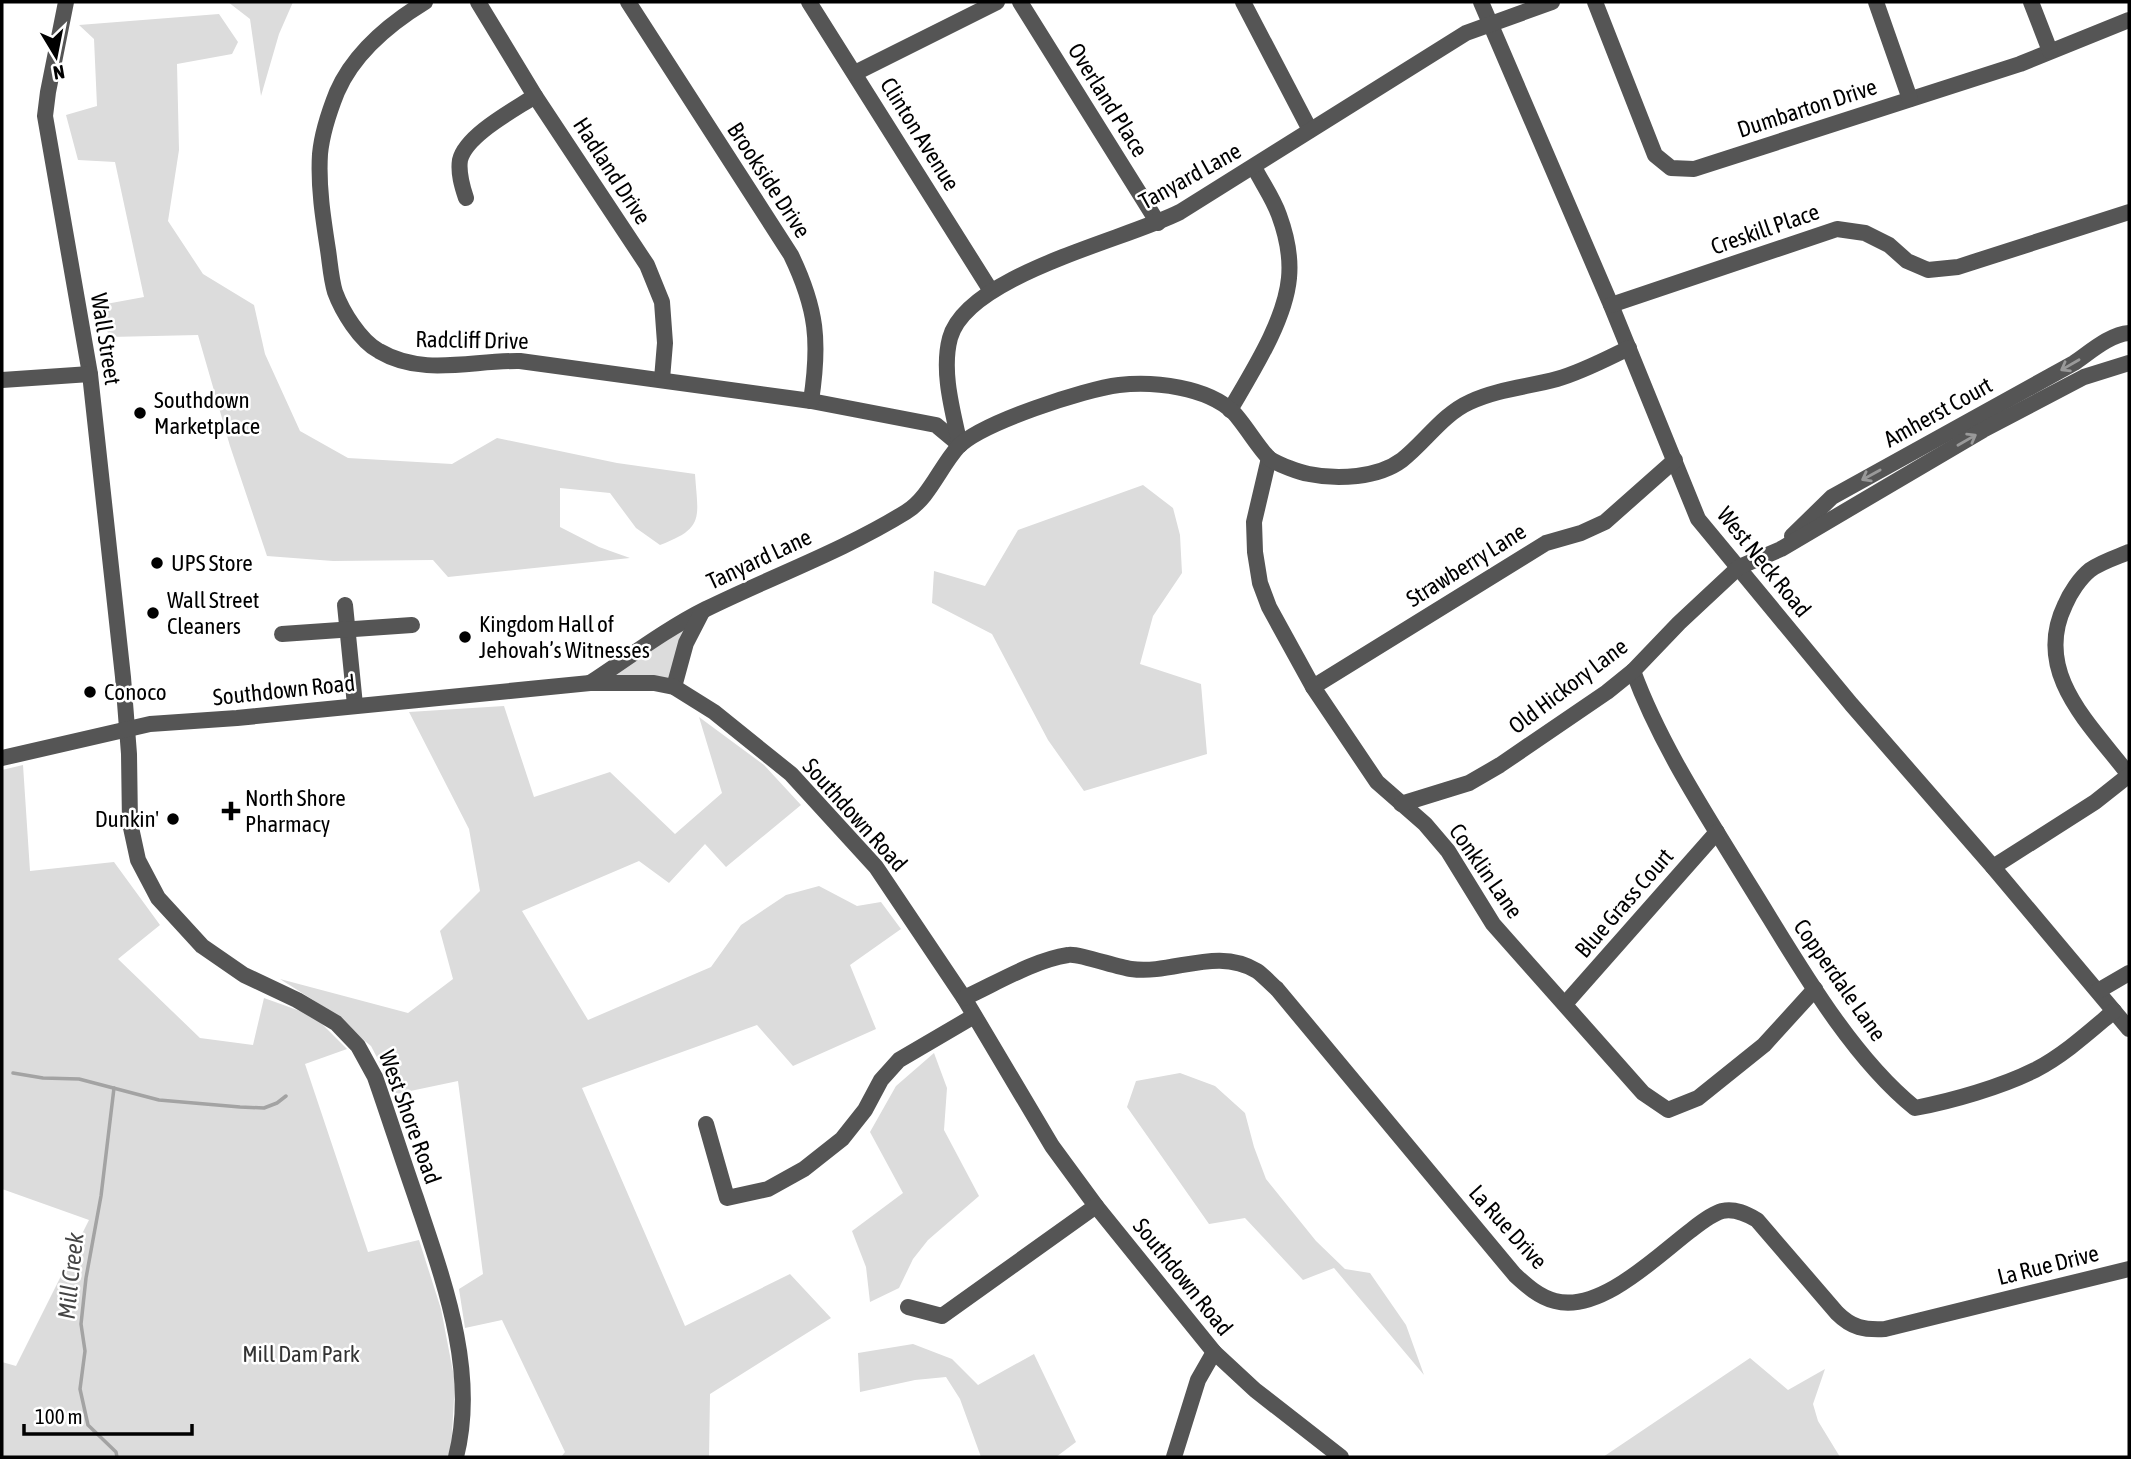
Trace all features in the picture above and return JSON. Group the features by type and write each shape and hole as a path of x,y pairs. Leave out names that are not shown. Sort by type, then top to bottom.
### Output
{"street":[{"name":"Wall Street","path":"66,2 45,116 90,374 127,728"},
{"name":"Radcliff Drive","path":"425,2 376,38 354,63 338,90 327,118 320,153 320,194 335,290 350,322 377,351 410,364 440,367 492,360 520,361 811,401 936,425 960,445"},
{"name":"Hadland Drive","path":"478,2 535,96 647,265 662,302 665,343 662,379"},
{"name":"Brookside Drive","path":"628,2 791,255 807,289 815,325 817,363 811,401"},
{"name":"Clinton Avenue","path":"809,2 991,291"},
{"path":"856,73 997,2"},
{"name":"Overland Place","path":"1020,2 1158,223"},
{"path":"1243,2 1310,130"},
{"name":"West Neck Road","path":"1481,2 1611,305 1698,519 1851,704 2129,1029"},
{"name":"Tanyard Lane","path":"960,445 949,383 950,337 963,313 991,291 1050,262 1158,223 1254,167 1466,33 1552,2"},
{"name":"Dumbarton Drive","path":"1595,2 1655,155 1671,168 1694,169 2020,64 2129,20"},
{"path":"1876,2 1910,99"},
{"path":"2031,2 2050,51"},
{"path":"466,198 460,171 465,149 497,121 535,96"},
{"path":"1254,167 1278,213 1287,243 1290,276 1275,323 1230,410 1269,458 1308,474 1338,477 1370,473 1400,462 1467,403 1494,393 1558,379 1629,348"},
{"name":"Creskill Place","path":"1611,305 1837,229 1865,233 1889,245 1907,261 1928,270 1958,267 2129,212"},
{"name":"Amherst Court","path":"1781,549 1832,497 2074,363 2105,342 2129,333"},
{"name":"Amherst Court","path":"1739,567 1781,549 1983,430 2084,377 2129,363"},
{"path":"2,380 90,374"},
{"name":"Tanyard Lane","path":"590,683 703,610 855,541 910,510 922,498 960,445 977,434 1035,409 1081,393 1120,385 1167,384 1200,393 1230,410"},
{"name":"Conklin Lane","path":"1269,458 1254,522 1260,583 1269,607 1313,687 1377,782 1425,824 1448,851 1493,924 1643,1093 1668,1110 1698,1098 1764,1045 1815,989"},
{"name":"Strawberry Lane","path":"1313,687 1546,543 1605,523 1675,460"},
{"path":"1993,867 2095,802 2129,775 2069,696 2059,675 2054,648 2059,618 2070,594 2090,571 2129,551"},
{"name":"Old Hickory Lane","path":"1401,804 1469,783 1575,714 1633,671 1739,567"},
{"path":"345,605 355,705"},
{"name":"Tanyard Lane","path":"674,687 686,643 703,610"},
{"path":"282,634 412,625"},
{"name":"Copperdale Lane","path":"1633,671 1657,727 1717,832 1815,989 1867,1059 1894,1091 1915,1108 1950,1102 2035,1070 2072,1046 2114,1011"},
{"name":"Southdown Road","path":"2,758 150,724 590,683 654,683 674,687 714,712 798,782 876,867 964,998 1052,1146 1096,1206 1214,1352 1255,1390 1341,1457"},
{"name":"West Shore Road","path":"127,728 132,832 142,869 158,898 178,922 214,956 244,975 313,1009 344,1029 358,1046 375,1077 424,1222 454,1328 463,1394 462,1424 456,1457"},
{"name":"Blue Grass Court","path":"1565,1004 1717,832"},
{"name":"La Rue Drive","path":"964,998 1050,959 1072,954 1132,970 1153,970 1209,960 1235,961 1257,971 1277,989 1515,1275 1537,1294 1557,1302 1584,1302 1609,1293 1704,1220 1722,1211 1743,1212 1757,1220 1837,1313 1849,1324 1865,1330 1885,1329 2129,1269"},
{"path":"2098,991 2129,973"},
{"path":"706,1124 727,1198 768,1189 804,1168 842,1139 865,1110 881,1080 900,1060 974,1016"},
{"path":"908,1307 942,1316 1096,1206"},
{"path":"1174,1457 1198,1380 1214,1352"}],"green space":[{"path":"228,2 293,2 279,34 261,96 250,19"},
{"path":"219,14 238,42 232,54 177,64 179,150 168,221 203,274 254,305 265,354 300,431 348,458 452,464 497,438 617,463 695,474 697,511 692,527 675,539 660,545 636,528 610,493 560,488 560,527 599,547 630,558 448,577 433,560 333,561 267,556 230,446 198,335 110,337 95,306 144,297 115,162 78,160 66,115 97,106 94,39 79,25"},
{"path":"1143,485 1173,508 1180,535 1182,573 1153,616 1140,664 1201,684 1207,754 1084,791 1048,740 992,634 932,603 934,571 985,586 1018,530"},
{"path":"694,619 669,682 601,679"},
{"path":"504,706 534,797 610,772 675,834 722,793 699,717 764,765 801,805 726,867 705,844 669,883 639,861 522,911 588,1020 711,967 741,925 786,895 819,886 857,906 881,902 901,929 850,965 876,1029 793,1066 757,1025 582,1088 685,1326 790,1274 831,1318 710,1394 709,1457 561,1457 565,1452 502,1320 465,1328 459,1289 483,1274 458,1081 396,1094 371,1046 321,1005 280,979 408,1013 453,979 440,931 480,891 469,829 409,712"},
{"name":"Mill Dam Park","path":"23,765 30,871 114,862 160,925 118,959 200,1038 253,1045 264,998 314,1016 347,1049 305,1064 368,1252 419,1240 441,1309 455,1382 451,1450 447,1457 2,1457 2,1362 16,1366 89,1220 2,1189 2,770"},
{"path":"934,1053 947,1088 944,1130 979,1196 928,1240 913,1259 899,1288 870,1302 866,1267 852,1231 903,1193 870,1132 896,1086"},
{"path":"1180,1073 1215,1086 1245,1113 1266,1179 1316,1241 1345,1269 1370,1273 1406,1325 1424,1375 1334,1268 1303,1280 1245,1218 1209,1224 1127,1107 1136,1081"},
{"path":"913,1344 952,1359 978,1385 1034,1354 1076,1442 1056,1457 981,1457 960,1399 946,1377 915,1380 860,1392 858,1353"},
{"path":"1750,1358 1788,1390 1825,1369 1813,1404 1818,1421 1840,1457 1603,1457"}],"waterway":[{"name":"Mill Creek","path":"13,1073 43,1078 79,1079 159,1100 240,1107 264,1108 286,1096"},
{"name":"Mill Creek","path":"114,1088 101,1196 86,1278 81,1324 85,1351 80,1389 88,1425 116,1452 117,1457"}],"place":[{"name":"Southdown Marketplace","path":"140,413"},
{"name":"UPS Store","path":"157,563"},
{"name":"Wall Street Cleaners","path":"153,613"},
{"name":"Kingdom Hall of Jehovah’s Witnesses","path":"465,637"},
{"name":"Conoco","path":"90,692"},
{"name":"North Shore Pharmacy","path":"231,811"},
{"name":"Dunkin'","path":"173,819"}]}
